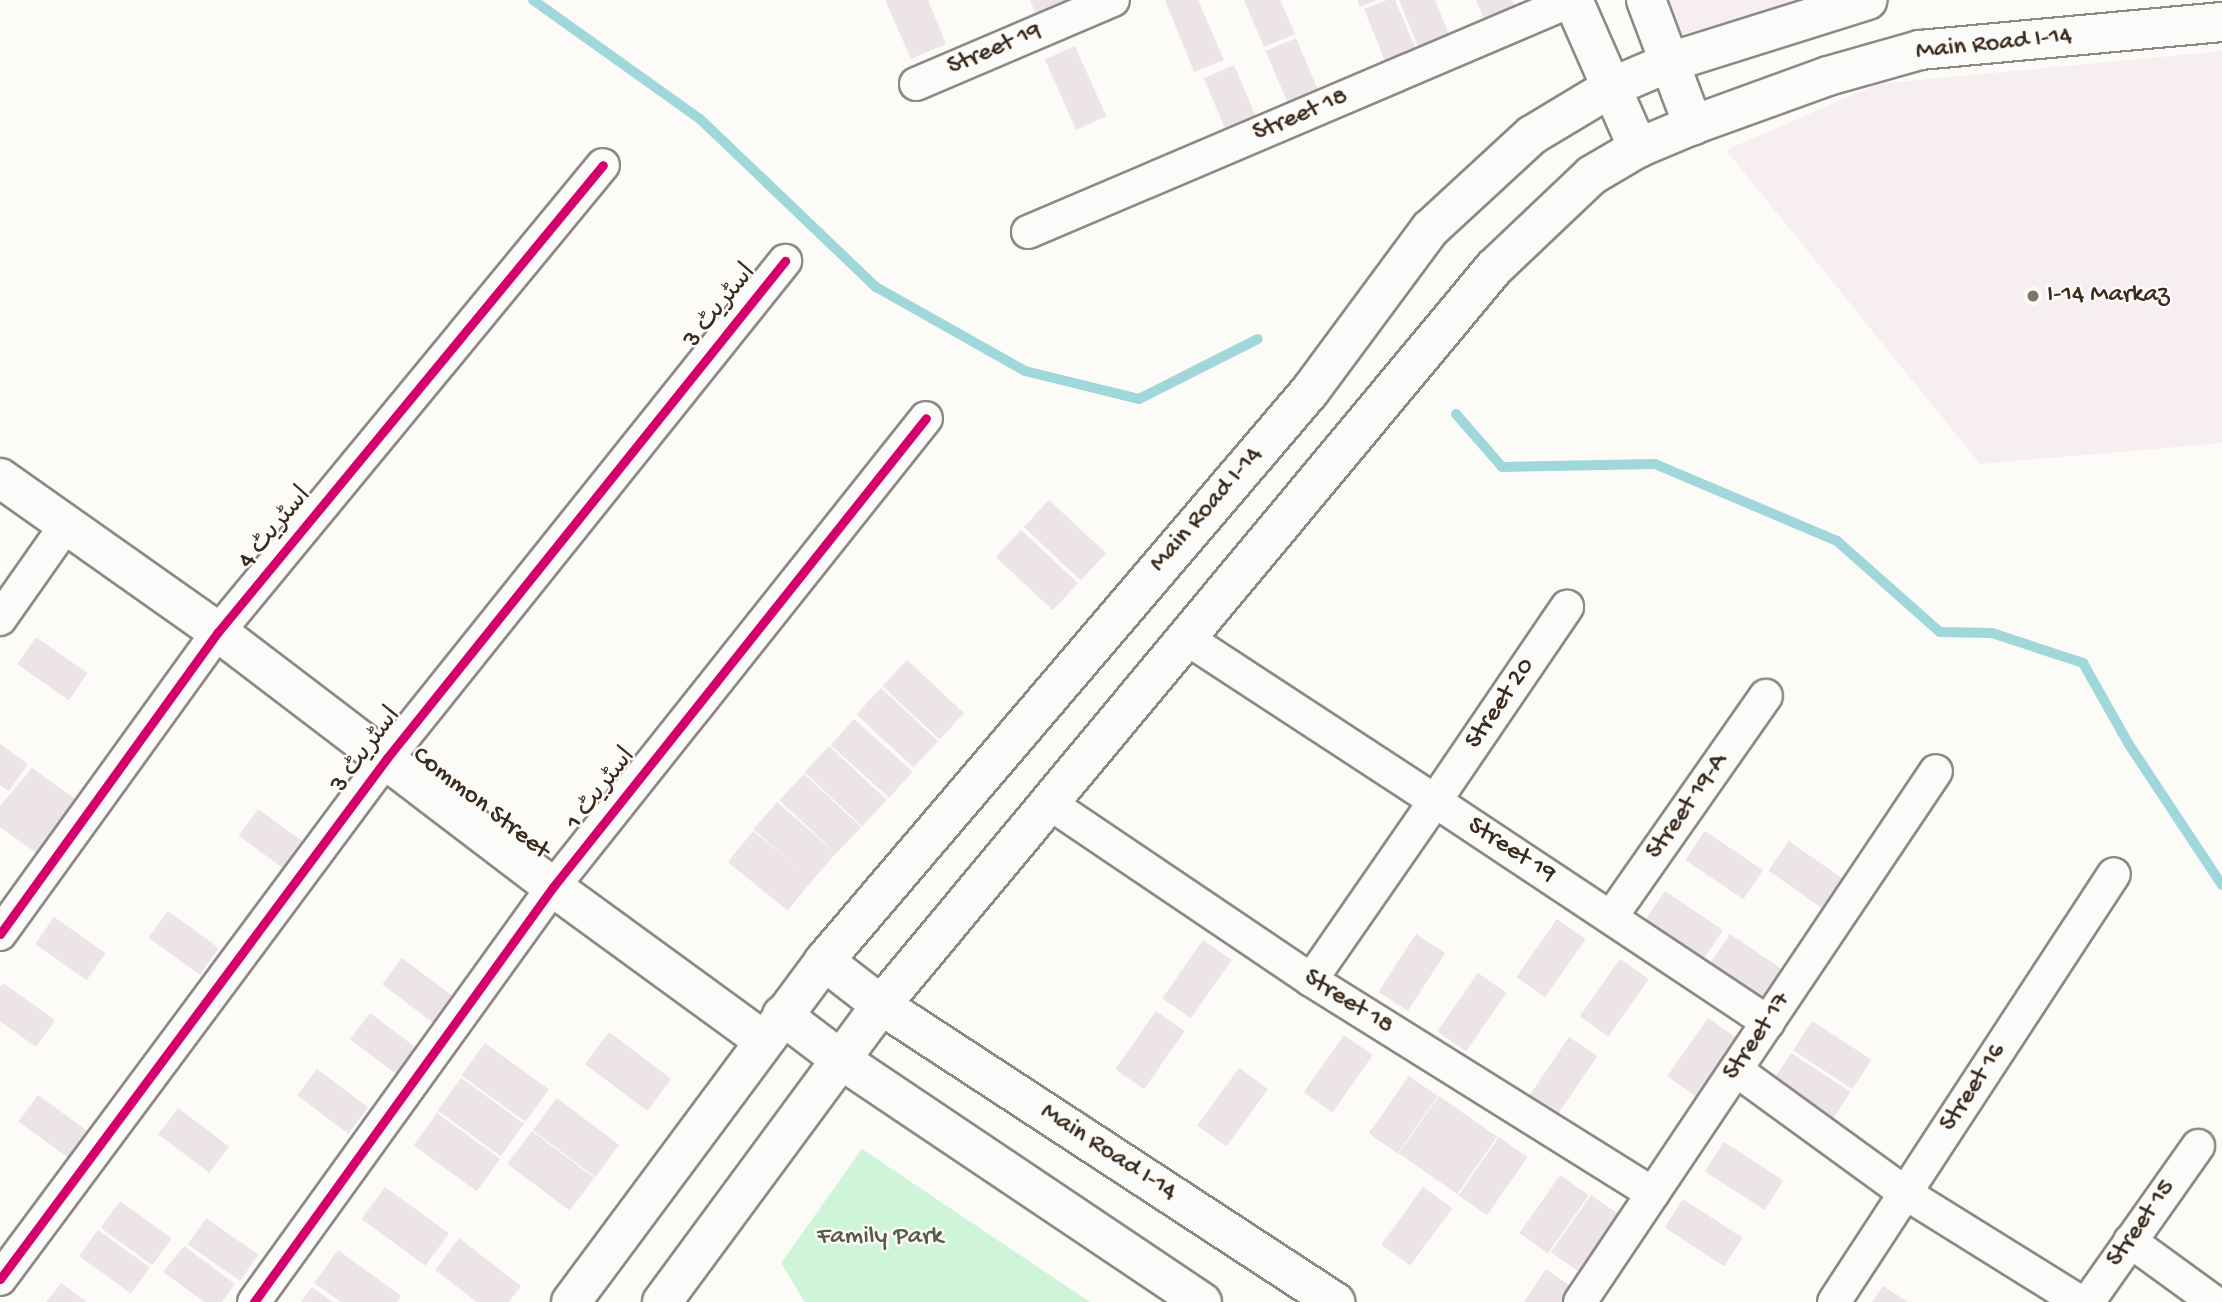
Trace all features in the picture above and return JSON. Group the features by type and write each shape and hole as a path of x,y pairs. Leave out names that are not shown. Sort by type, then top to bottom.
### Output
{"main road":[{"path":"1573,0 1638,148"},
{"path":"1646,0 1693,125"},
{"name":"Main Road I-14","path":"571,1302 772,1027 824,961 1310,391 1430,229 1532,135 1612,87 1670,62 1868,0"},
{"name":"Main Road I-14","path":"662,1302 881,1005 1494,268 1592,175 1638,148 1693,125 1828,76 1920,50 2222,22"},
{"name":"Common Street","path":"0,478 218,632 387,758 553,887 772,1027"},
{"name":"Main Road I-14","path":"824,961 881,1005 1335,1302"},
{"path":"772,1027 840,1059 1202,1302"}],"street":[{"name":"Street 19","path":"916,84 1113,0"},
{"name":"Street 18","path":"1028,232 1573,0"},
{"name":"اسٹریٹ 4","path":"0,934 218,632 603,165"},
{"name":"اسٹریٹ 3","path":"0,1279 387,758 785,261"},
{"name":"اسٹریٹ 1","path":"254,1302 553,887 926,418"},
{"path":"0,619 66,525"},
{"name":"Street 20","path":"1435,801 1567,607"},
{"name":"Street 19","path":"1186,638 1768,1022"},
{"name":"Street 19-A","path":"1611,917 1766,696"},
{"name":"Street 17","path":"1580,1302 1936,771"},
{"path":"1311,980 1435,801"},
{"name":"Street 18","path":"1049,803 1311,980 1653,1194"},
{"name":"Street 16","path":"1834,1302 2114,874"},
{"path":"1736,1070 1905,1194 2080,1302"},
{"name":"Street 15","path":"2088,1302 2197,1146"},
{"path":"2130,1241 2214,1302"}],"shaded area":[{"path":"1665,0 1804,0 1680,35"},
{"name":"I-14 Markaz","path":"2222,51 2222,443 1980,464 1726,150 1878,84"}],"green space":[{"name":"Family Park","path":"862,1149 1090,1302 805,1302 781,1263"}],"building":[{"path":"885,0 928,0 946,44 911,59"},
{"path":"1030,0 1072,0 1073,2 1037,17"},
{"path":"1165,0 1198,0 1224,60 1194,72"},
{"path":"1244,0 1280,0 1295,34 1264,47"},
{"path":"1357,0 1378,0 1360,7"},
{"path":"1387,0 1395,0 1419,56 1388,69 1364,9"},
{"path":"1399,0 1435,0 1452,42 1421,55"},
{"path":"1476,0 1512,0 1519,17 1488,29"},
{"path":"1296,38 1321,97 1291,110 1266,51"},
{"path":"1075,46 1106,116 1076,130 1045,59"},
{"path":"1234,65 1259,124 1229,137 1204,78"},
{"path":"1049,500 1106,553 1081,580 1024,527"},
{"path":"1021,530 1078,583 1053,610 996,557"},
{"path":"36,637 88,673 69,700 17,664"},
{"path":"907,660 964,713 939,740 882,686"},
{"path":"881,688 938,741 913,768 856,714"},
{"path":"854,719 913,772 889,798 831,745"},
{"path":"0,744 28,764 9,791 0,785"},
{"path":"829,746 887,800 862,826 804,772"},
{"path":"32,768 84,805 42,857 0,827 0,806"},
{"path":"804,774 861,827 836,854 779,800"},
{"path":"777,802 836,853 812,880 753,829"},
{"path":"258,809 309,846 290,873 239,836"},
{"path":"753,831 813,879 788,911 728,862"},
{"path":"1705,831 1763,870 1743,899 1685,860"},
{"path":"1789,841 1846,881 1826,911 1768,870"},
{"path":"1665,891 1723,930 1704,958 1646,919"},
{"path":"168,911 219,948 200,975 149,938"},
{"path":"54,917 106,953 87,980 35,944"},
{"path":"1557,919 1586,939 1545,997 1516,977"},
{"path":"1416,934 1445,953 1408,1011 1378,992"},
{"path":"1730,934 1789,974 1769,1003 1710,963"},
{"path":"1203,940 1232,960 1191,1018 1162,998"},
{"path":"402,958 453,997 433,1023 382,984"},
{"path":"1620,959 1649,979 1609,1036 1580,1016"},
{"path":"1478,973 1507,993 1466,1051 1437,1031"},
{"path":"3,983 55,1020 36,1047 0,1021 0,987"},
{"path":"1156,1011 1185,1031 1144,1089 1115,1069"},
{"path":"370,1013 421,1052 401,1078 350,1039"},
{"path":"1708,1018 1737,1038 1696,1096 1667,1076"},
{"path":"1812,1021 1872,1060 1852,1089 1793,1050"},
{"path":"609,1032 671,1079 647,1111 585,1064"},
{"path":"1344,1035 1373,1055 1333,1112 1304,1092"},
{"path":"1569,1037 1597,1056 1558,1114 1530,1095"},
{"path":"485,1043 549,1089 525,1122 461,1075"},
{"path":"1791,1053 1851,1092 1831,1121 1772,1082"},
{"path":"1239,1068 1268,1089 1226,1147 1197,1125"},
{"path":"317,1069 368,1108 348,1134 297,1095"},
{"path":"1409,1076 1438,1096 1398,1153 1369,1133"},
{"path":"461,1078 524,1124 501,1156 437,1110"},
{"path":"38,1095 89,1132 70,1159 19,1122"},
{"path":"1439,1096 1497,1137 1457,1194 1399,1153"},
{"path":"557,1098 619,1145 595,1177 533,1130"},
{"path":"178,1108 229,1147 209,1173 158,1134"},
{"path":"437,1113 500,1159 477,1191 413,1145"},
{"path":"532,1131 594,1178 570,1211 507,1164"},
{"path":"1499,1137 1528,1157 1487,1215 1458,1195"},
{"path":"1724,1142 1784,1181 1764,1210 1705,1171"},
{"path":"1560,1175 1589,1195 1548,1253 1519,1233"},
{"path":"385,1187 449,1233 425,1266 361,1219"},
{"path":"1423,1187 1452,1208 1410,1266 1381,1244"},
{"path":"1591,1195 1620,1215 1580,1272 1551,1252"},
{"path":"1683,1199 1743,1238 1724,1266 1664,1228"},
{"path":"120,1201 172,1239 152,1265 101,1228"},
{"path":"206,1218 258,1255 240,1281 188,1244"},
{"path":"98,1230 150,1268 131,1294 79,1256"},
{"path":"459,1238 521,1286 509,1302 477,1302 435,1270"},
{"path":"184,1246 235,1284 222,1302 204,1302 163,1272"},
{"path":"338,1250 401,1296 397,1302 341,1302 314,1283"},
{"path":"1546,1269 1575,1289 1566,1302 1524,1302"},
{"path":"61,1283 87,1302 46,1302"},
{"path":"1883,1286 1908,1302 1872,1302"},
{"path":"312,1287 333,1302 301,1302"}],"waterway":[{"path":"533,0 700,119 876,287 1025,371 1139,399 1258,339"},
{"path":"1456,414 1502,467 1655,464 1837,541 1940,632 1992,633 2083,663 2128,743 2222,885"}],"cycle path":[{"path":"0,934 218,632 603,165"},
{"path":"0,1279 387,758 785,261"},
{"path":"254,1302 553,887 926,418"}],"place":[{"name":"I-14 Markaz","path":"2033,296"}]}
